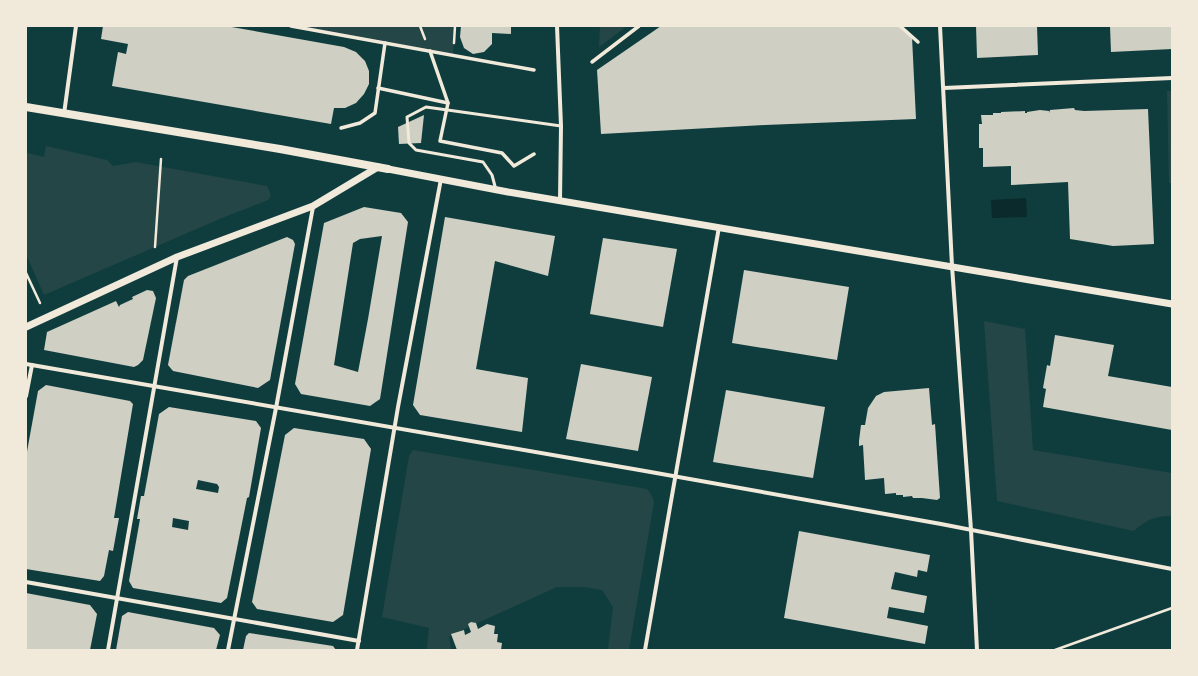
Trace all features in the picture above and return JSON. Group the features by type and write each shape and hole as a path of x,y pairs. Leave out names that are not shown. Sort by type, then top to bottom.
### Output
{"main road":[{"path":"26,107 280,149 388,169"}],"street":[{"path":"64,114 76,26"},
{"path":"291,26 534,70"},
{"path":"557,26 561,126 560,200"},
{"path":"592,62 639,26"},
{"path":"900,26 918,42"},
{"path":"940,26 952,266 971,530 977,650"},
{"path":"341,128 360,123 375,113 385,43"},
{"path":"430,51 448,103 440,141 502,153 514,166 534,154"},
{"path":"944,88 1172,78"},
{"path":"378,88 448,103"},
{"path":"26,327 177,257 313,206 378,167"},
{"path":"388,169 496,190 1172,304"},
{"path":"357,650 395,428 441,179"},
{"path":"228,650 276,408 313,206"},
{"path":"645,650 719,227"},
{"path":"108,650 177,257"},
{"path":"26,364 675,476 971,530 1172,569"},
{"path":"26,396 32,365"},
{"path":"26,582 359,641"}],"lane":[{"path":"496,190 492,175 483,162 416,150 409,143 407,117 426,107 561,126"}],"path":[{"path":"453,55 455,26"},
{"path":"155,247 161,159"},
{"path":"26,273 40,303"},
{"path":"1055,650 1172,608"}],"shaded area":[{"path":"291,26 455,26 453,55"},
{"path":"600,26 627,26 599,47"},
{"path":"1167,91 1172,91 1172,183 1169,183"},
{"path":"46,146 107,160 113,166 136,162 267,186 271,195 268,200 222,218 44,295 26,254 26,157 27,153 44,157"},
{"path":"1026,198 1027,217 992,218 991,200"},
{"path":"984,321 1025,329 1033,450 1172,473 1172,516 1161,516 1152,519 1142,524 1134,531 997,501"},
{"path":"413,450 647,489 654,502 629,650 608,650 613,607 602,590 584,587 557,587 449,636 451,650 427,650 429,628 382,617 409,456"}],"building":[{"path":"103,26 226,26 344,47 356,52 365,61 369,71 369,84 364,94 356,103 345,108 334,108 331,124 112,86 118,52 126,54 128,44 101,39"},
{"path":"461,26 511,26 511,34 492,33 492,44 484,52 473,54 464,48 460,37"},
{"path":"661,26 899,26 912,37 916,119 601,134 597,70"},
{"path":"976,26 1037,26 1038,55 977,58"},
{"path":"1110,26 1172,26 1172,49 1111,52"},
{"path":"1074,108 1075,110 1084,111 1148,109 1154,244 1113,246 1070,239 1068,182 1011,185 1011,166 983,167 983,148 979,148 979,124 982,124 981,115 993,115 993,113 1001,112 1025,111 1025,113 1027,113 1040,110 1049,111 1049,113 1050,110"},
{"path":"424,115 421,143 399,144 398,127"},
{"path":"364,207 401,213 408,222 380,399 370,406 301,394 295,384 324,223","holes":["382,236 358,372 334,365 353,243 360,239"]},
{"path":"445,217 555,236 548,276 495,261 476,369 528,378 522,432 420,415 413,405"},
{"path":"287,237 293,240 295,244 270,380 258,388 173,371 168,365 184,280 188,276"},
{"path":"603,238 677,249 663,327 590,314"},
{"path":"744,270 849,287 837,360 732,343"},
{"path":"147,290 153,291 156,298 143,360 138,365 134,367 44,350 47,332 116,301 119,307 120,305 133,299 132,297"},
{"path":"1055,335 1114,345 1108,376 1172,387 1172,430 1043,407 1046,389 1043,388 1047,365 1050,366"},
{"path":"581,364 652,377 638,451 566,439"},
{"path":"46,385 130,401 133,404 114,518 119,518 113,551 109,550 104,576 100,581 26,569 26,457 38,391"},
{"path":"929,388 932,425 935,424 940,498 937,500 913,498 912,496 903,497 903,495 896,495 896,493 885,494 884,478 865,480 863,445 859,446 859,441 861,425 865,425 868,408 876,396 884,392"},
{"path":"726,390 825,407 813,478 713,462"},
{"path":"169,407 256,421 261,428 249,497 247,498 227,598 221,603 133,588 129,581 140,519 137,519 141,496 144,496 159,414","holes":["198,480 217,484 219,487 218,493 196,489","173,518 189,521 188,530 172,527"]},
{"path":"294,428 364,439 371,449 343,615 333,622 257,609 252,602 285,435"},
{"path":"799,531 930,555 927,572 918,570 917,577 895,572 891,589 927,596 924,613 889,607 887,618 928,626 925,644 784,618"},
{"path":"26,593 90,605 97,614 90,650 26,650"},
{"path":"128,612 214,628 220,635 216,650 116,650 122,616"},
{"path":"471,622 476,623 478,629 487,624 495,626 494,634 498,634 497,642 502,643 501,650 457,650 451,634 464,630 465,635 471,632 468,624"},
{"path":"249,633 333,646 336,650 243,650 246,636"}]}
